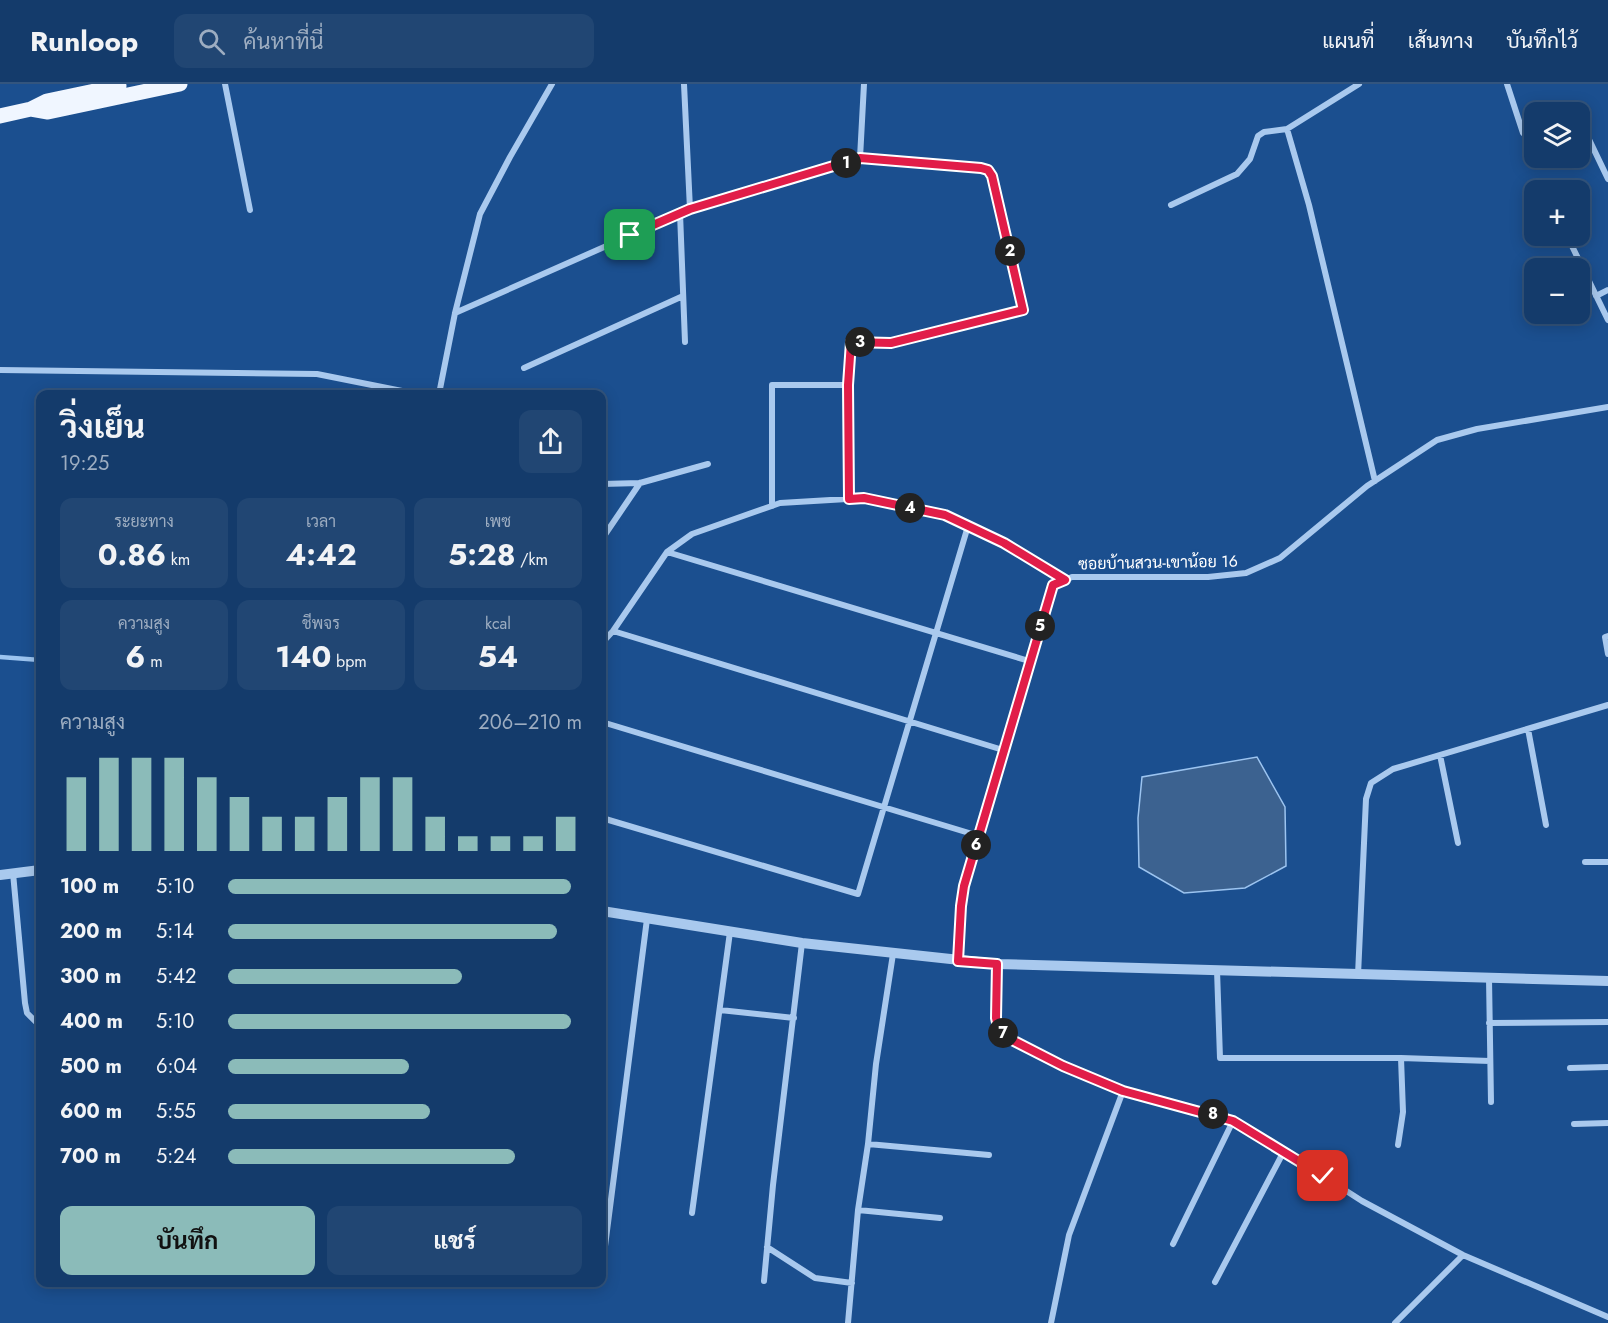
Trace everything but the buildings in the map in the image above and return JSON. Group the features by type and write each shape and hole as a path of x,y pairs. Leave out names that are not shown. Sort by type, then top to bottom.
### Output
{"main road":[{"path":"0,116 31,109 47,101 130,84"},
{"path":"31,109 48,112 180,84"}],"street":[{"path":"225,84 250,210"},
{"path":"440,390 480,214 552,84"},
{"path":"684,84 690,209"},
{"path":"860,158 864,84"},
{"path":"1171,206 1237,174 1250,159 1258,136 1264,132 1287,129 1359,84"},
{"path":"1507,84 1522,134"},
{"path":"1287,129 1309,205 1375,481"},
{"path":"1590,141 1608,179"},
{"path":"456,313 690,209 860,158 988,170 992,176 1023,310 891,343 851,342 848,385 849,499"},
{"path":"680,213 685,342"},
{"path":"1572,246 1608,320"},
{"path":"1596,296 1608,290"},
{"path":"524,368 683,296"},
{"path":"0,370 317,374 397,390"},
{"path":"772,506 772,385 848,385"},
{"name":"ซอยบ้านสวน-เขาน้อย 16","path":"958,961 964,886 1053,585 1072,577 1208,577 1246,573 1280,558 1375,481 1437,440 1477,429 1608,407"},
{"path":"606,484 640,483 708,464"},
{"path":"606,533 640,483"},
{"path":"606,639 667,552 692,534 780,503 864,498 945,515 1004,543 1065,580"},
{"path":"606,819 858,894 968,526"},
{"path":"667,552 1029,661"},
{"path":"613,631 1004,750"},
{"path":"1608,636 1605,637 1608,654"},
{"path":"1358,975 1366,799 1371,783 1393,769 1608,705"},
{"path":"606,723 979,836"},
{"path":"1528,729 1546,825"},
{"path":"1440,755 1458,843"},
{"path":"1586,862 1608,862"},
{"path":"0,875 36,870"},
{"path":"13,873 25,1003 27,1013 36,1022"},
{"path":"606,912 802,943 997,964 1608,981"},
{"path":"606,1238 647,919"},
{"path":"693,1214 730,932"},
{"path":"764,1281 802,943"},
{"path":"848,1323 858,1210 868,1144 876,1064 893,954"},
{"path":"997,964 996,1018 998,1027 1006,1037 1063,1066 1123,1091 1233,1121 1284,1150 1362,1201 1463,1255 1608,1317"},
{"path":"1217,970 1220,1058 1401,1058 1490,1061"},
{"path":"1489,978 1491,1102"},
{"path":"720,1010 794,1018"},
{"path":"1489,1023 1608,1022"},
{"path":"1398,1145 1403,1112 1401,1058"},
{"path":"1570,1068 1608,1067"},
{"path":"1052,1323 1069,1235 1123,1091"},
{"path":"1173,1244 1233,1121"},
{"path":"1574,1124 1608,1123"},
{"path":"868,1144 989,1155"},
{"path":"1215,1282 1284,1150"},
{"path":"858,1210 940,1218"},
{"path":"767,1247 815,1278 852,1283"},
{"path":"1395,1323 1463,1255"}],"water":[{"path":"1257,757 1285,807 1286,866 1245,888 1184,893 1139,867 1138,818 1142,777"}],"waterway":[{"path":"0,657 36,660"}],"route":[{"path":"630,235 690,209 860,158 988,170 992,176 1023,310 891,343 851,342 848,385 849,499 864,498 945,515 1004,543 1065,580 1053,585 964,886 958,961 997,964 996,1018 998,1027 1006,1037 1063,1066 1123,1091 1233,1121 1284,1150 1323,1176"}]}
